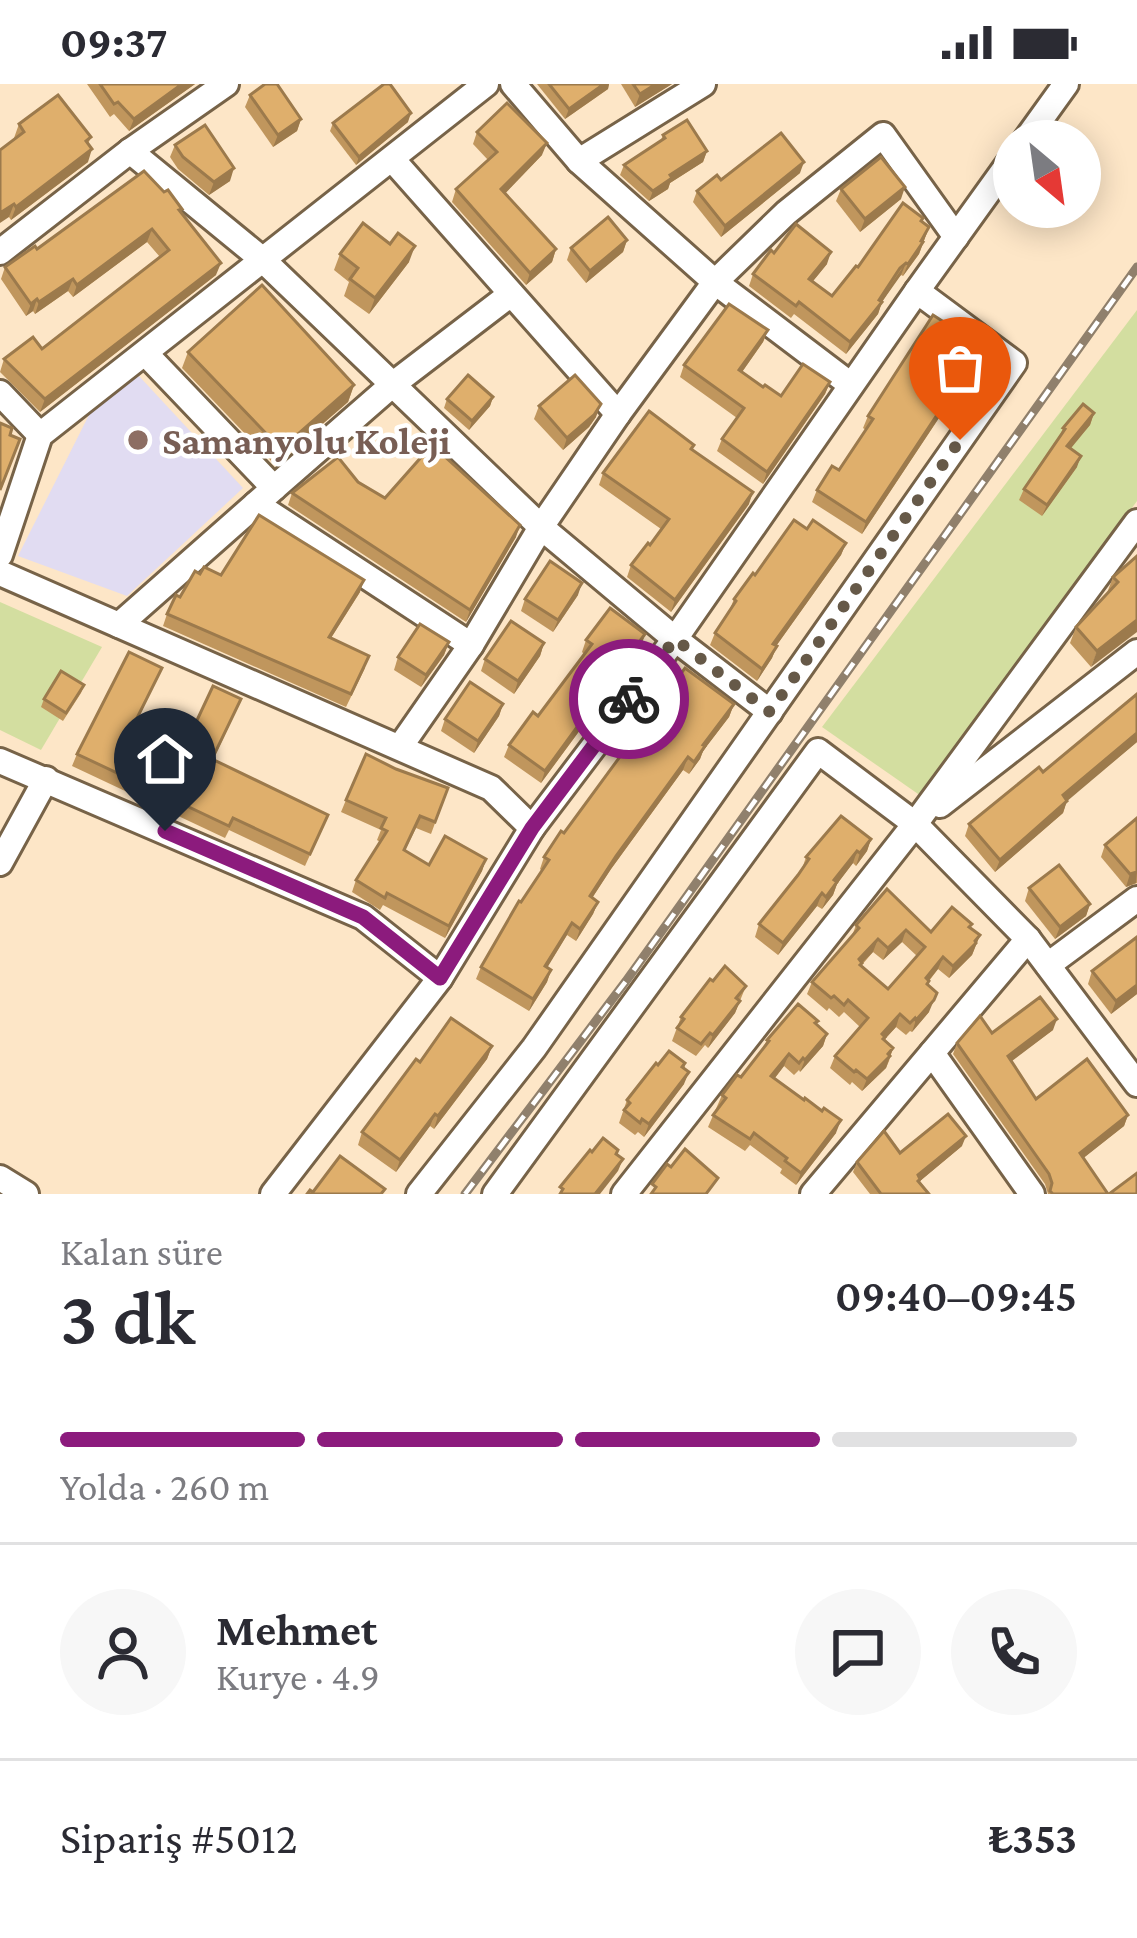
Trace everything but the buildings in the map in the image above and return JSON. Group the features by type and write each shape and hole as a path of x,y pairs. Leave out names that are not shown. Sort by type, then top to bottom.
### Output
{"street":[{"path":"0,251 226,84"},
{"path":"0,555 40,435 486,84"},
{"path":"513,84 579,161 715,282 851,386"},
{"path":"579,161 703,84"},
{"path":"1037,120 1054,90"},
{"path":"400,747 618,414 715,282 786,213 883,135 956,237"},
{"path":"130,151 263,260 541,527 770,712"},
{"path":"392,159 618,414"},
{"path":"273,1194 440,978 532,828 675,639 993,185"},
{"path":"419,1194 535,1048 1014,363 917,291"},
{"path":"119,625 392,385 511,294"},
{"path":"146,354 265,496 471,645"},
{"path":"0,394 40,435"},
{"path":"624,1194 915,824 1137,522"},
{"path":"0,573 491,788 532,828"},
{"path":"915,824 1137,652"},
{"path":"495,1194 818,751 915,824 1028,939 1137,1084"},
{"path":"0,760 363,917 440,978"},
{"path":"0,863 46,779"},
{"path":"1048,965 1137,898"},
{"path":"813,1194 1028,939"},
{"path":"932,1053 1032,1194"},
{"path":"831,1172 848,1194"},
{"path":"0,1178 26,1194"}],"shaded area":[{"name":"Samanyolu Koleji","path":"139,376 243,488 127,596 18,556 100,393"}],"green space":[{"path":"1137,310 1137,501 921,796 822,727"},
{"path":"0,602 102,647 41,750 0,730"}],"railway":[{"path":"465,1194 626,981 1137,267"}],"way so far":[{"path":"629,699 675,639 770,712 960,440"}],"place":[{"name":"Samanyolu Koleji","path":"138,440"}],"route":[{"path":"165,831 363,917 440,978 532,828 629,699"}]}
